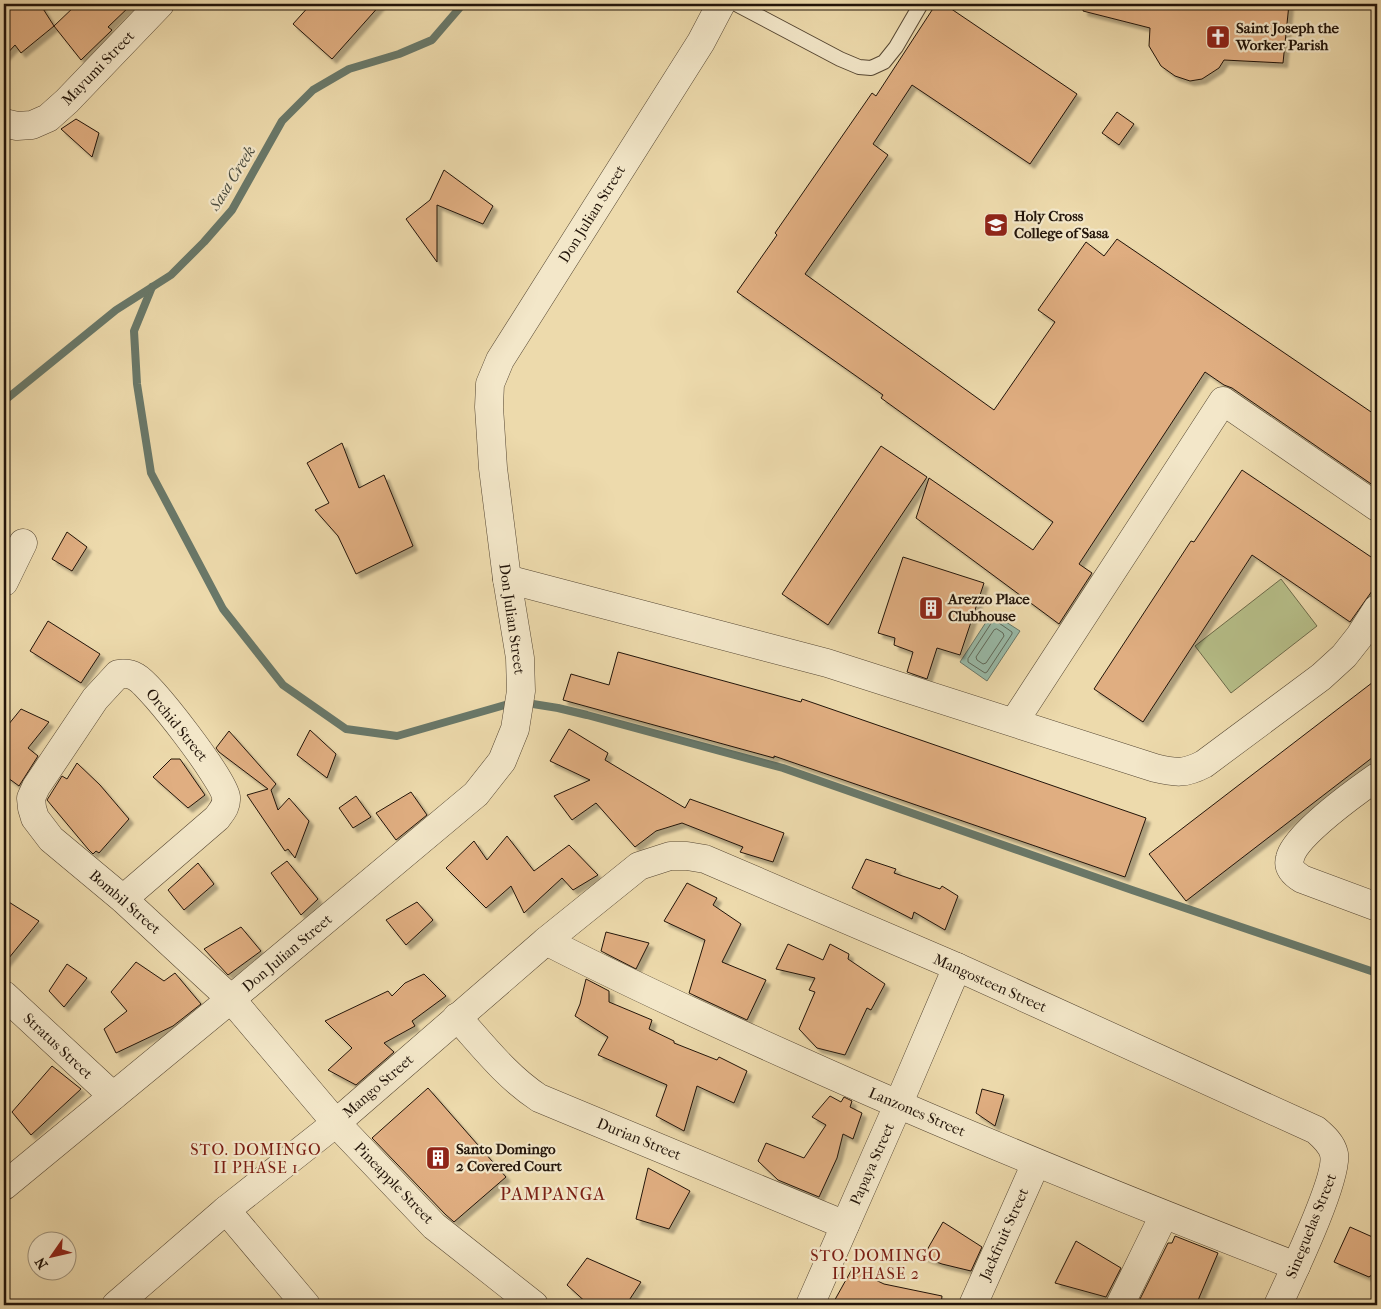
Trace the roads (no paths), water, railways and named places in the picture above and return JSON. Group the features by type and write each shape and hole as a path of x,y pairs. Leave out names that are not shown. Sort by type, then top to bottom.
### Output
{"street":[{"name":"Mayumi Street","path":"4,123 17,126 32,125 48,118 67,101 160,4"},
{"name":"Don Julian Street","path":"4,1186 476,794 502,761 515,729 521,691 520,658 507,579 493,468 489,408 490,384 500,360 701,42 721,4"},
{"path":"1014,722 1223,401 1377,507"},
{"path":"4,582 23,543"},
{"path":"507,579 827,663 1171,772 1182,772 1204,764 1321,677 1344,656 1359,637 1377,608"},
{"name":"Orchid Street","path":"31,798 36,787 95,699 118,674 127,673 137,677 149,688 214,770 227,800 217,818 123,899"},
{"path":"1377,777 1333,811 1296,844 1290,858 1290,867 1293,873 1302,879 1377,907"},
{"name":"Bombil Street","path":"31,798 35,818 51,839 123,899 231,999"},
{"name":"Mangosteen Street","path":"639,866 670,856 687,856 705,860 957,968 1316,1130 1330,1145"},
{"name":"Mango Street","path":"119,1304 226,1210 336,1123 546,941 639,866"},
{"name":"Lanzones Street","path":"546,941 648,993 898,1105 1164,1215 1296,1266"},
{"name":"Papaya Street","path":"810,1305 957,968"},
{"name":"Stratus Street","path":"4,995 113,1096"},
{"name":"Pineapple Street","path":"231,999 336,1123 434,1226 534,1305"},
{"name":"Durian Street","path":"457,1017 507,1073 539,1098 845,1225"},
{"name":"Sineguelas Street","path":"1278,1305 1330,1182 1335,1163 1330,1145"},
{"name":"Jackfruit Street","path":"972,1305 1036,1163"},
{"path":"226,1210 306,1305"},
{"path":"1120,1305 1164,1215"}],"lane":[{"path":"736,4 840,59 859,67 871,68 884,62 896,48 921,4"}],"water":[{"path":"992,613 1020,631 987,681 960,662"}],"waterway":[{"name":"Sasa Creek","path":"4,401 116,310 171,275 204,242 232,210 282,121 313,90 349,69 399,54 432,40 463,4"},
{"path":"152,287 134,331 137,384 151,473 223,609 283,685 346,729 397,736 505,705"},
{"path":"533,704 587,715 783,768 1377,973"}],"place":[{"name":"Saint Joseph the Worker Parish","path":"1218,37"},
{"name":"Holy Cross College of Sasa","path":"996,225"},
{"name":"Arezzo Place Clubhouse","path":"931,608"},
{"name":"Santo Domingo 2 Covered Court","path":"438,1158"}],"district":[{"name":"STO. DOMINGO II PHASE 1","path":"256,1158"},
{"name":"PAMPANGA","path":"553,1194"},
{"name":"STO. DOMINGO II PHASE 2","path":"876,1264"}]}
